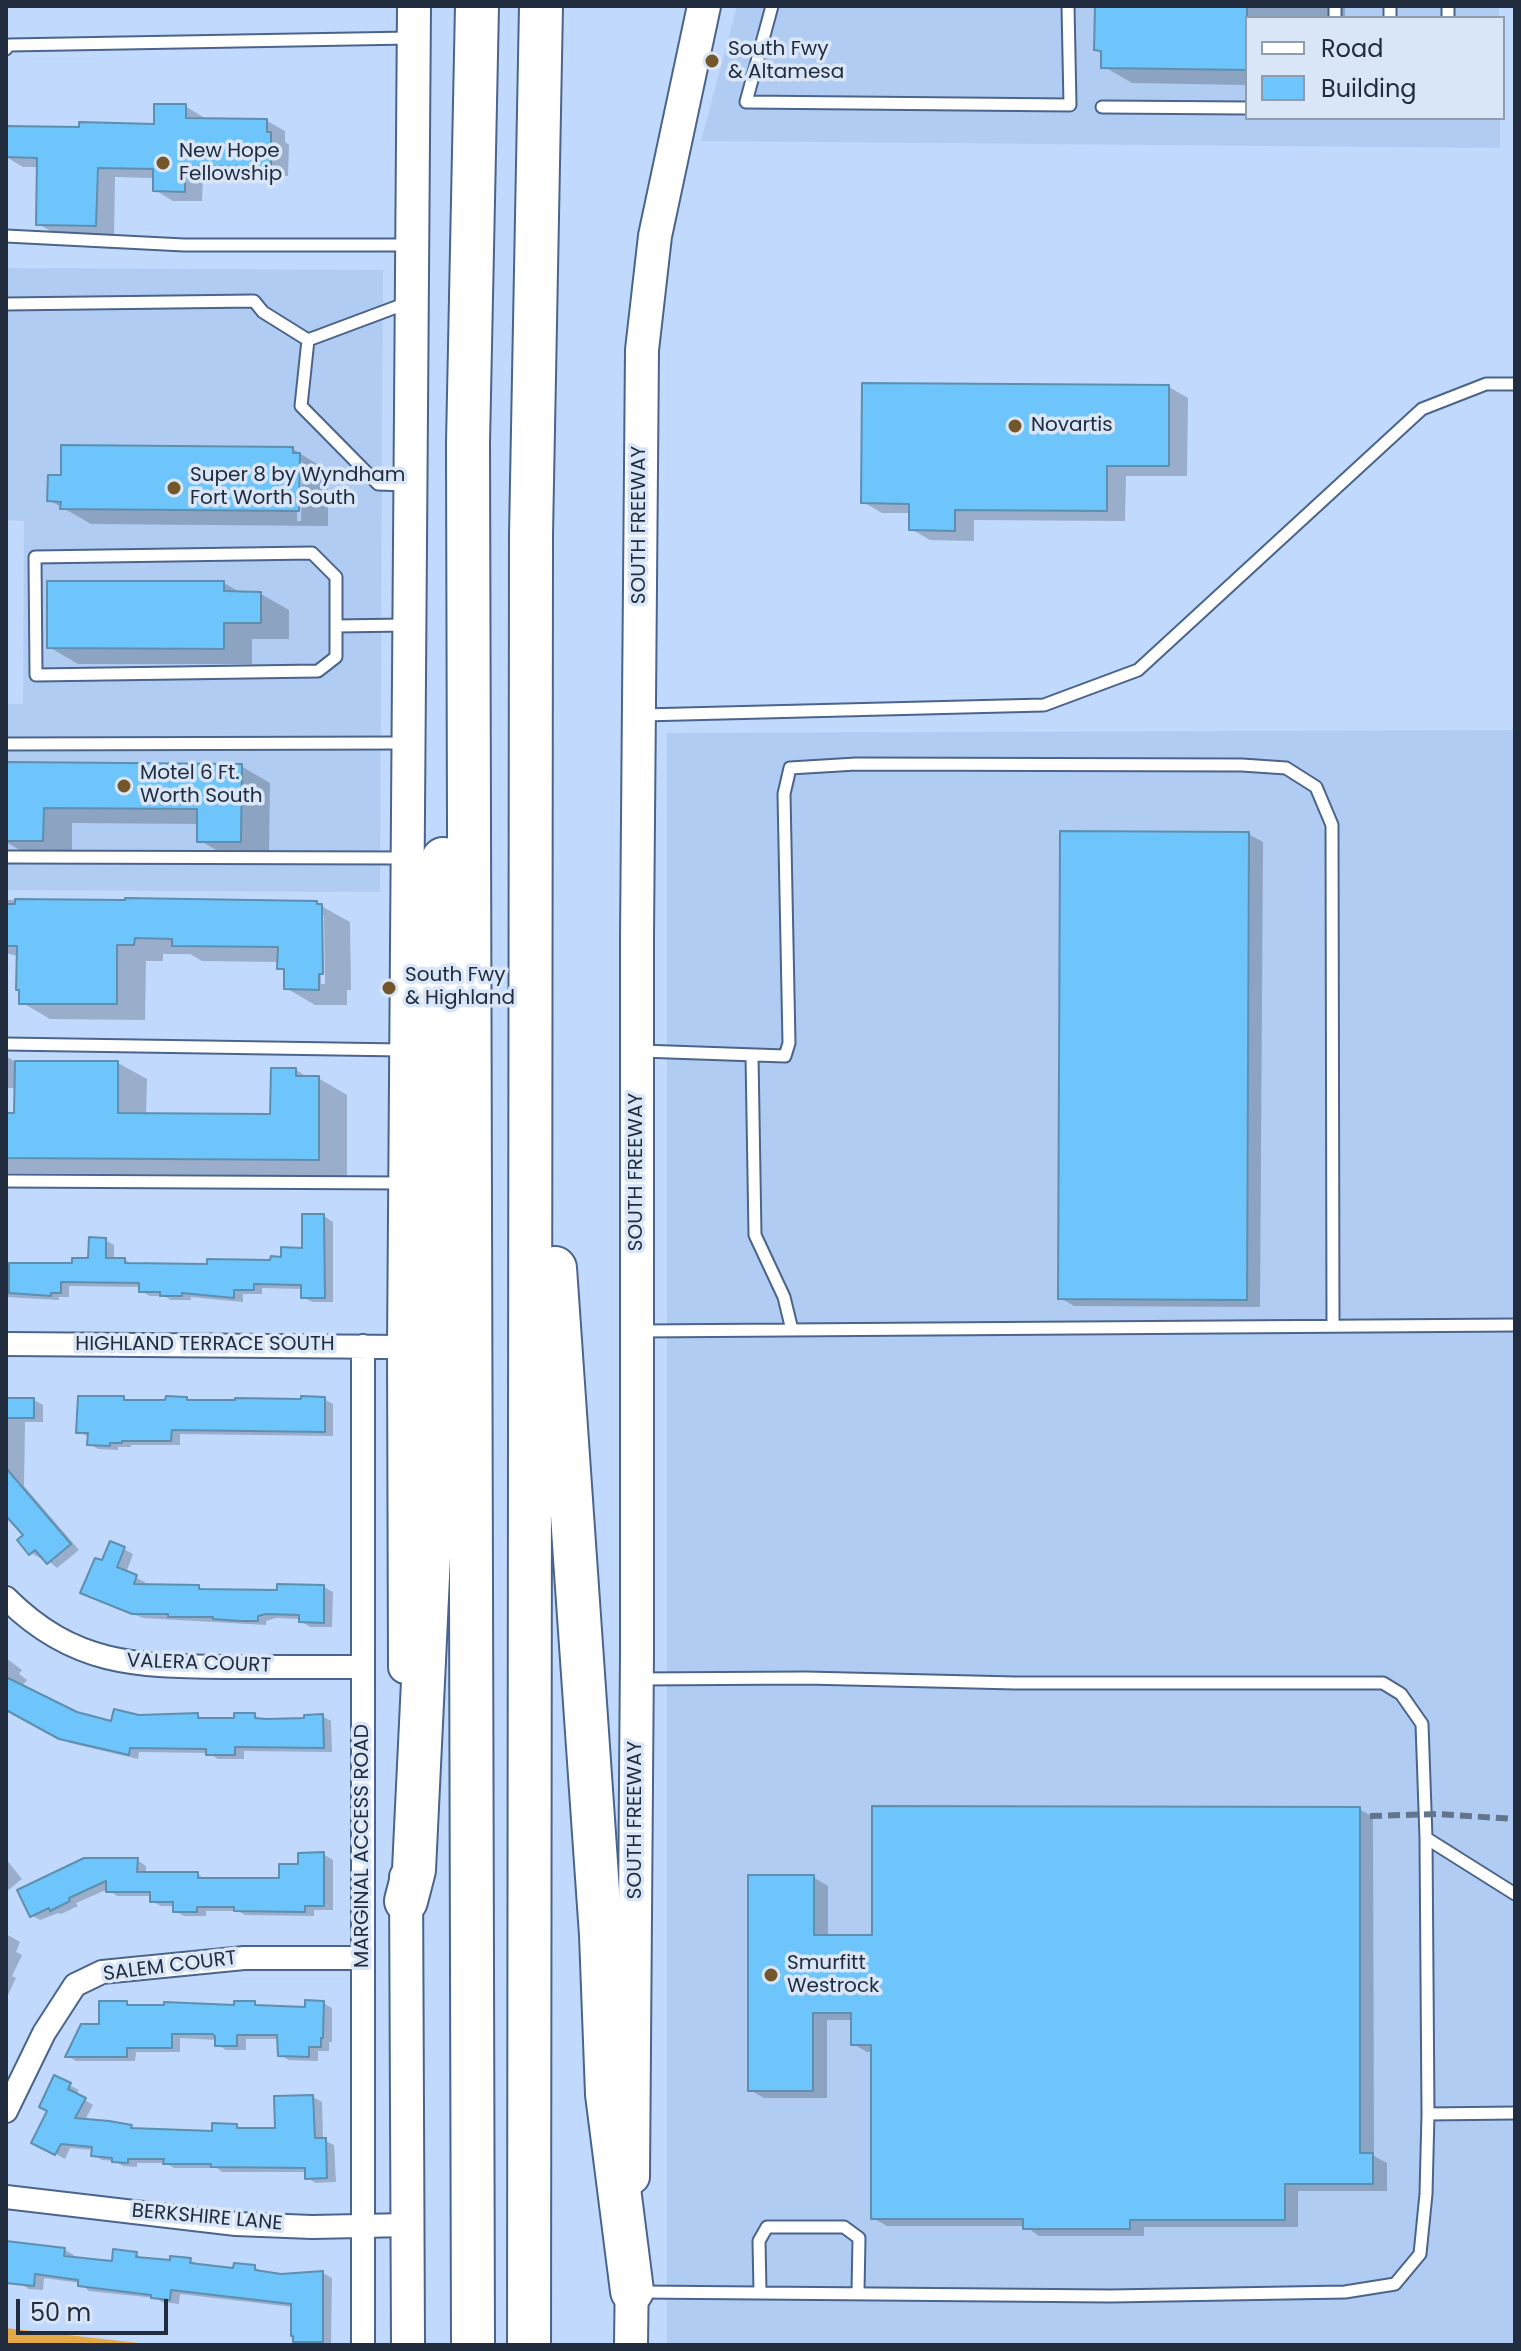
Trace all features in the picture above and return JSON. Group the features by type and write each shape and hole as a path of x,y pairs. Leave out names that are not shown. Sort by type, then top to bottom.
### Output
{"highway":[{"path":"473,2345 468,443 477,6"},
{"path":"529,2345 529,822 531,519 541,6"},
{"path":"406,1901 414,1870 436,1409 434,1038 449,748 449,481 468,443"},
{"path":"529,822 555,1275 601,1935 607,2094 632,2291"}],"main road":[{"name":"SOUTH FREEWAY","path":"631,2345 642,350 655,236 704,6"},
{"path":"408,2345 404,1347 414,22"}],"street":[{"name":"HIGHLAND TERRACE SOUTH","path":"6,1344 404,1347"},
{"name":"MARGINAL ACCESS ROAD","path":"363,1346 363,2345"},
{"name":"VALERA COURT","path":"6,1598 28,1620 67,1644 130,1664 363,1667"},
{"name":"SALEM COURT","path":"6,2111 44,2033 75,1985 102,1972 244,1958 363,1958"},
{"name":"BERKSHIRE LANE","path":"6,2197 236,2224 312,2227 408,2225"}],"lane":[{"path":"772,6 746,102 1070,105 1068,6"},
{"path":"6,49 9,45 414,22"},
{"path":"1102,107 1245,108"},
{"path":"6,236 184,245 414,245"},
{"path":"6,304 254,301 263,312 308,340"},
{"path":"308,340 413,301"},
{"path":"308,340 301,406 378,484 412,486"},
{"path":"639,716 1044,705 1138,670 1422,409 1486,384 1515,384"},
{"path":"312,553 336,577 336,626 336,657 318,671 36,675 35,557 312,553"},
{"path":"336,626 411,625"},
{"path":"6,744 410,743"},
{"path":"637,1051 785,1056 789,1043 784,794 790,768 856,764 1242,765 1286,768 1316,787 1332,825 1333,1326"},
{"path":"6,857 409,858"},
{"path":"6,1044 407,1050"},
{"path":"752,1055 755,1235 784,1297 792,1330"},
{"path":"6,1181 406,1183"},
{"path":"637,1331 1515,1325"},
{"path":"632,2291 1111,2296 1345,2292 1395,2284 1420,2254 1426,2194 1428,2114 1422,1724 1401,1694 1383,1683 637,1679"},
{"path":"1426,1838 1515,1894"},
{"path":"1428,2114 1515,2113"},
{"path":"760,2292 759,2241 767,2227 793,2226 844,2227 859,2238 858,2292"}],"shaded area":[{"path":"737,6 1499,6 1499,16 1245,16 1245,120 1500,120 1500,148 701,141"},
{"path":"6,268 383,270 380,892 6,890 6,704 23,704 24,521 6,520"},
{"path":"1515,730 1515,2345 667,2345 667,733"},
{"path":"6,2328 156,2345 6,2345"}],"building":[{"path":"1095,6 1247,6 1245,70 1101,68 1101,51 1094,50"},
{"name":"New Hope Fellowship","path":"154,104 186,104 186,118 267,119 267,132 271,132 271,167 185,166 185,192 153,191 153,169 98,168 96,226 36,225 37,158 6,157 6,126 79,127 79,122 154,124"},
{"name":"Novartis","path":"862,383 1169,385 1169,466 1107,466 1107,511 955,510 955,531 909,530 909,504 861,503"},
{"name":"Super 8 by Wyndham Fort Worth South","path":"61,445 293,447 293,453 300,453 299,511 60,509 61,502 47,501 48,475 61,475"},
{"path":"47,581 224,581 224,591 261,592 261,623 224,623 224,649 47,648"},
{"name":"Motel 6 Ft. Worth South","path":"6,762 242,764 241,842 197,842 197,809 44,808 43,841 6,841"},
{"path":"1060,831 1249,832 1247,1300 1058,1299"},
{"path":"15,899 317,901 317,904 322,904 323,974 319,974 319,990 284,989 284,969 277,969 278,947 172,946 172,939 135,938 134,945 117,945 117,1004 19,1004 19,990 16,990 17,946 6,946 6,904 15,904"},
{"path":"15,1061 118,1061 118,1113 270,1114 271,1068 296,1068 296,1076 319,1076 319,1160 6,1158 6,1113 14,1113"},
{"path":"302,1214 324,1214 325,1298 301,1298 301,1285 254,1284 254,1290 234,1290 234,1298 182,1293 182,1296 160,1296 160,1292 139,1292 139,1283 61,1282 61,1293 51,1293 51,1296 9,1293 9,1263 72,1263 72,1258 88,1258 89,1237 106,1238 106,1258 125,1258 125,1263 207,1264 207,1259 270,1260 271,1256 281,1257 281,1247 302,1248"},
{"path":"78,1396 124,1396 124,1400 165,1400 166,1396 187,1397 187,1400 325,1397 325,1432 172,1430 171,1441 87,1445 88,1433 76,1433"},
{"path":"6,1398 34,1398 34,1418 6,1418"},
{"path":"6,1468 71,1544 47,1564 35,1550 29,1555 17,1540 23,1535 6,1516"},
{"path":"110,1541 125,1547 117,1567 137,1575 134,1584 277,1590 277,1584 324,1585 324,1623 299,1622 299,1615 266,1614 258,1616 258,1621 240,1621 132,1614 80,1593 95,1558 102,1560"},
{"path":"6,1677 77,1712 111,1721 114,1709 139,1715 198,1713 198,1718 234,1718 234,1713 255,1713 255,1718 266,1719 323,1714 324,1748 235,1747 235,1755 206,1755 206,1749 130,1748 129,1755 59,1739 6,1710"},
{"path":"872,1806 1360,1807 1360,2153 1373,2153 1373,2184 1285,2184 1285,2220 1130,2220 1130,2229 1023,2229 1023,2219 871,2219 871,2045 851,2045 851,2013 813,2013 813,2091 748,2091 748,1875 814,1875 814,1935 872,1935"},
{"path":"324,1852 324,1906 305,1906 305,1912 197,1907 197,1912 173,1912 173,1902 150,1902 150,1892 106,1892 106,1881 69,1898 70,1901 50,1911 49,1908 30,1917 17,1890 84,1858 138,1858 137,1872 198,1872 198,1878 279,1878 279,1864 298,1864 298,1853"},
{"path":"305,2000 324,2001 321,2047 309,2047 309,2057 278,2056 277,2035 237,2035 237,2046 215,2046 215,2036 212,2034 172,2034 172,2048 127,2048 127,2057 65,2057 81,2024 99,2024 99,2001 127,2001 127,2005 164,2005 164,2002 234,2005 234,2001 255,2001 255,2005 305,2007"},
{"path":"54,2075 71,2083 68,2089 86,2098 75,2118 132,2125 131,2128 212,2131 212,2123 237,2124 237,2128 275,2128 274,2096 313,2095 315,2138 326,2138 327,2178 305,2179 305,2168 163,2164 164,2159 112,2162 112,2158 91,2156 92,2147 61,2144 55,2155 31,2143 47,2111 39,2107"},
{"path":"6,2241 65,2248 64,2256 112,2261 113,2249 137,2252 136,2257 191,2258 190,2263 233,2268 234,2263 255,2265 255,2270 281,2274 323,2271 323,2342 293,2342 291,2304 171,2290 170,2300 151,2298 151,2295 78,2286 78,2280 35,2274 34,2286 6,2283"}],"railway":[{"path":"1370,1816 1437,1814 1515,1819"}],"place":[{"name":"South Fwy & Altamesa","path":"712,61"},
{"name":"New Hope Fellowship","path":"163,163"},
{"name":"Novartis","path":"1015,426"},
{"name":"Super 8 by Wyndham Fort Worth South","path":"174,488"},
{"name":"Motel 6 Ft. Worth South","path":"124,786"},
{"name":"South Fwy & Highland","path":"389,988"},
{"name":"Smurfitt Westrock","path":"771,1975"}]}
